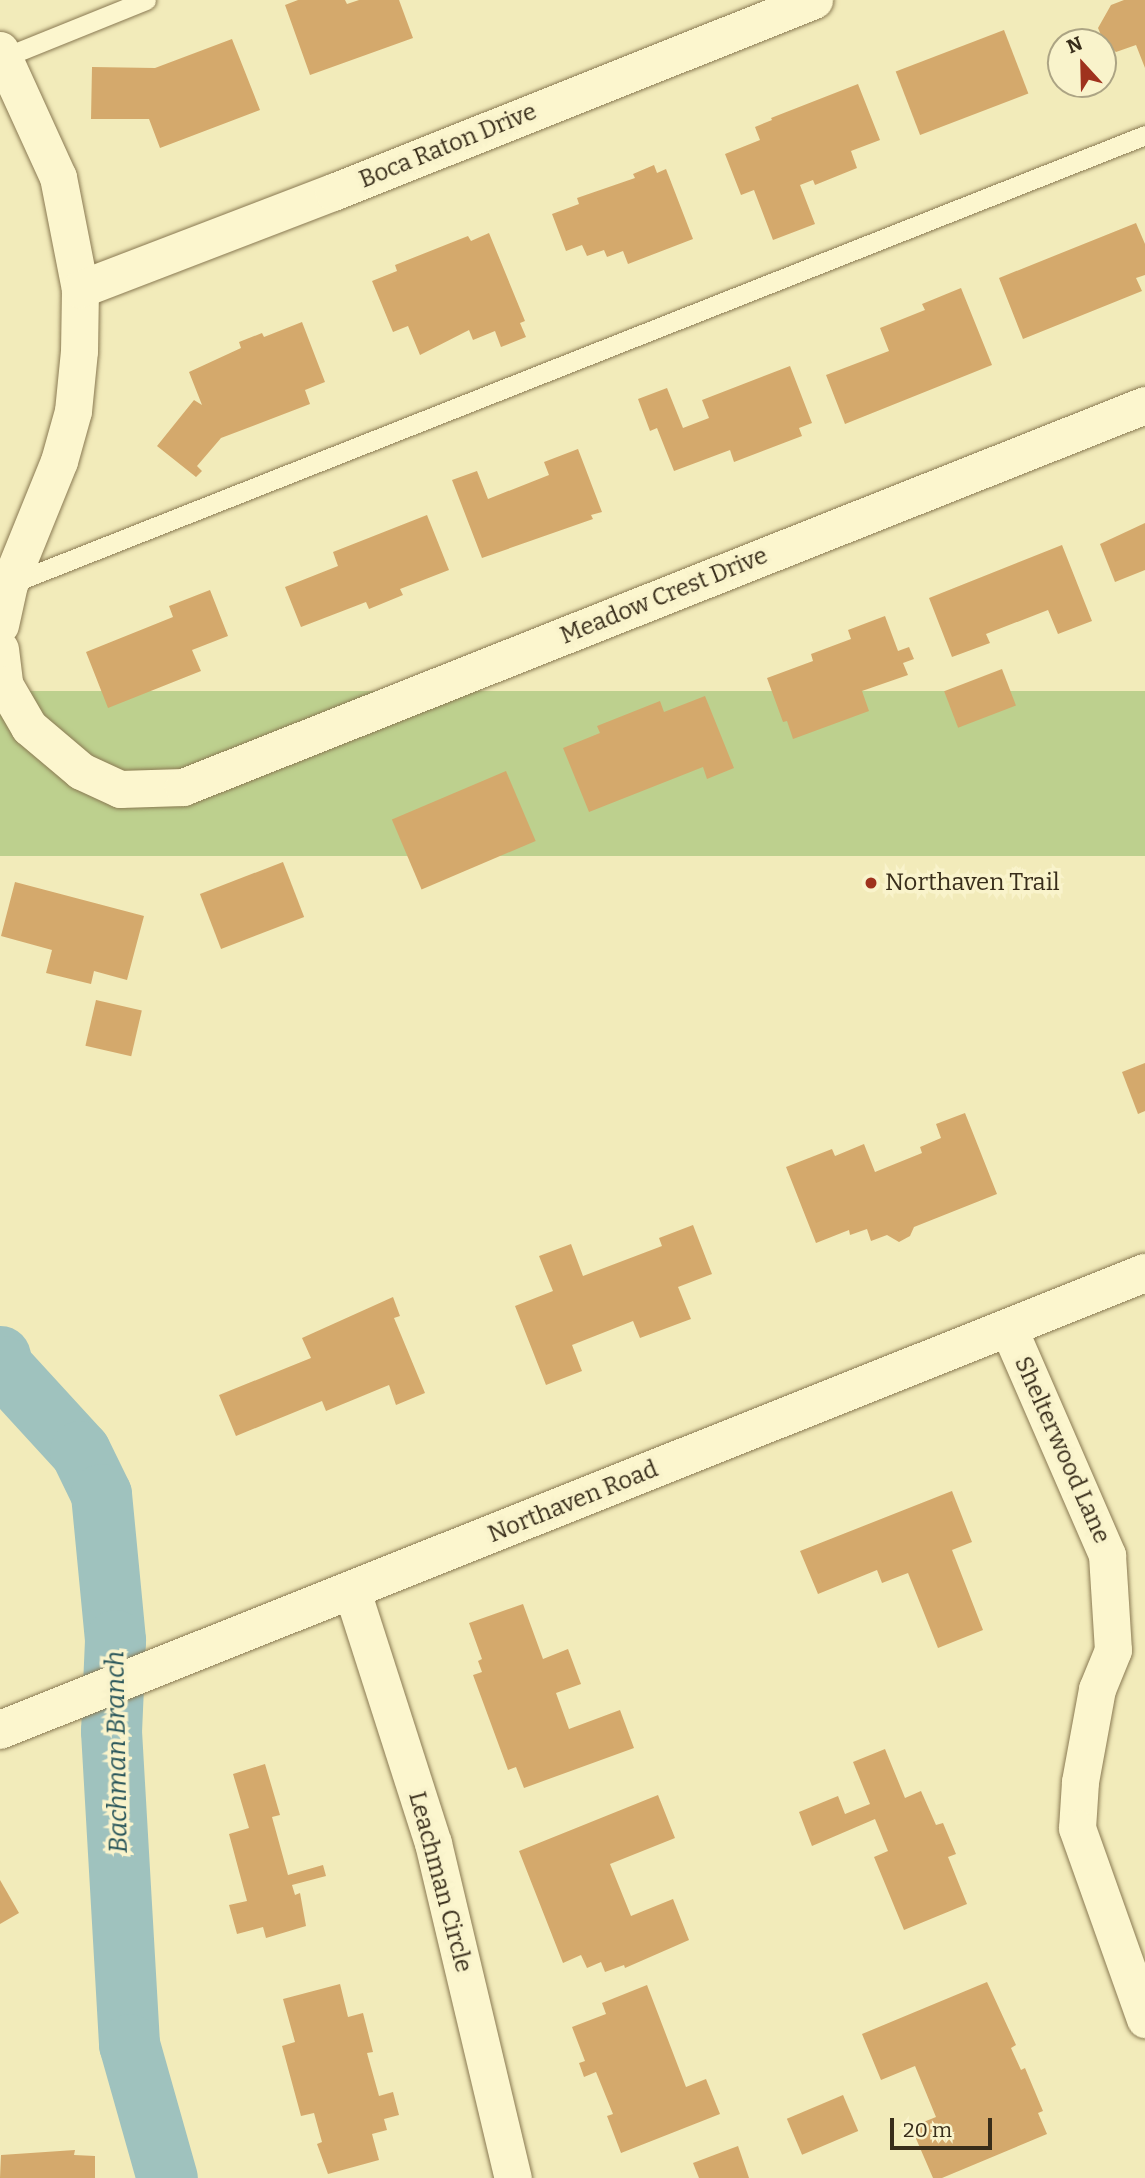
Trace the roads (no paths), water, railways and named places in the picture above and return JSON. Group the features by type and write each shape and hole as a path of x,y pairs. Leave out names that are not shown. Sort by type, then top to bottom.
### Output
{"street":[{"name":"Boca Raton Drive","path":"80,289 814,0"},
{"path":"0,625 9,584 59,461 72,411 79,351 80,289 58,177 2,54"},
{"name":"Meadow Crest Drive","path":"0,649 4,684 29,727 81,771 120,789 183,787 1145,405"},
{"name":"Northaven Road","path":"13,1725 1145,1273"},
{"name":"Shelterwood Lane","path":"1008,1327 1107,1555 1114,1650 1097,1689 1080,1782 1077,1828 1138,1977 1145,2019"},
{"name":"Leachman Circle","path":"352,1591 433,1843 513,2178"}],"lane":[{"path":"2,54 146,0"},
{"path":"9,584 1145,135"}],"waterway":[{"name":"Bachman Branch","path":"0,1356 2,1366 80,1451 101,1494 115,1640 111,1731 129,2044 167,2178"}],"place":[{"name":"Northaven Trail","path":"871,883"}]}
